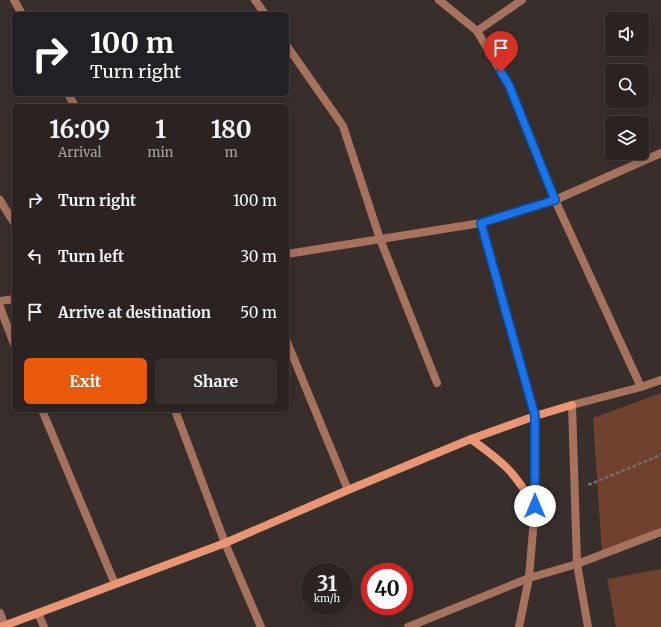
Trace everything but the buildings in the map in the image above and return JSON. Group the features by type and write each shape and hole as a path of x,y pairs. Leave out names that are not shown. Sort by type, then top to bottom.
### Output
{"main road":[{"path":"3,626 225,543 470,439 535,416 572,405"},
{"path":"470,439 490,453 507,468 522,486 535,506"}],"street":[{"path":"14,0 21,12"},
{"path":"255,0 264,12"},
{"path":"439,0 477,32 509,85 555,200 641,387"},
{"path":"477,32 522,0"},
{"path":"289,49 343,126 380,239 437,383"},
{"path":"289,254 481,223 555,200 661,153"},
{"path":"0,200 12,220"},
{"path":"481,223 535,416 535,506 529,578 519,627"},
{"path":"0,301 12,298"},
{"path":"0,306 12,339"},
{"path":"289,347 348,490"},
{"path":"588,627 577,564 572,405 641,387 661,380"},
{"path":"43,412 115,584"},
{"path":"176,412 225,543 260,627"},
{"path":"408,627 529,578 577,564 661,532"},
{"path":"0,613 3,626"},
{"path":"38,613 44,627"}],"path":[{"path":"574,490 661,455"}],"shaded area":[{"path":"661,393 661,529 602,553 593,418"},
{"path":"661,569 661,627 616,627 607,579"}],"route":[{"path":"501,72 509,85 555,200 481,223 535,416 535,506"}]}
